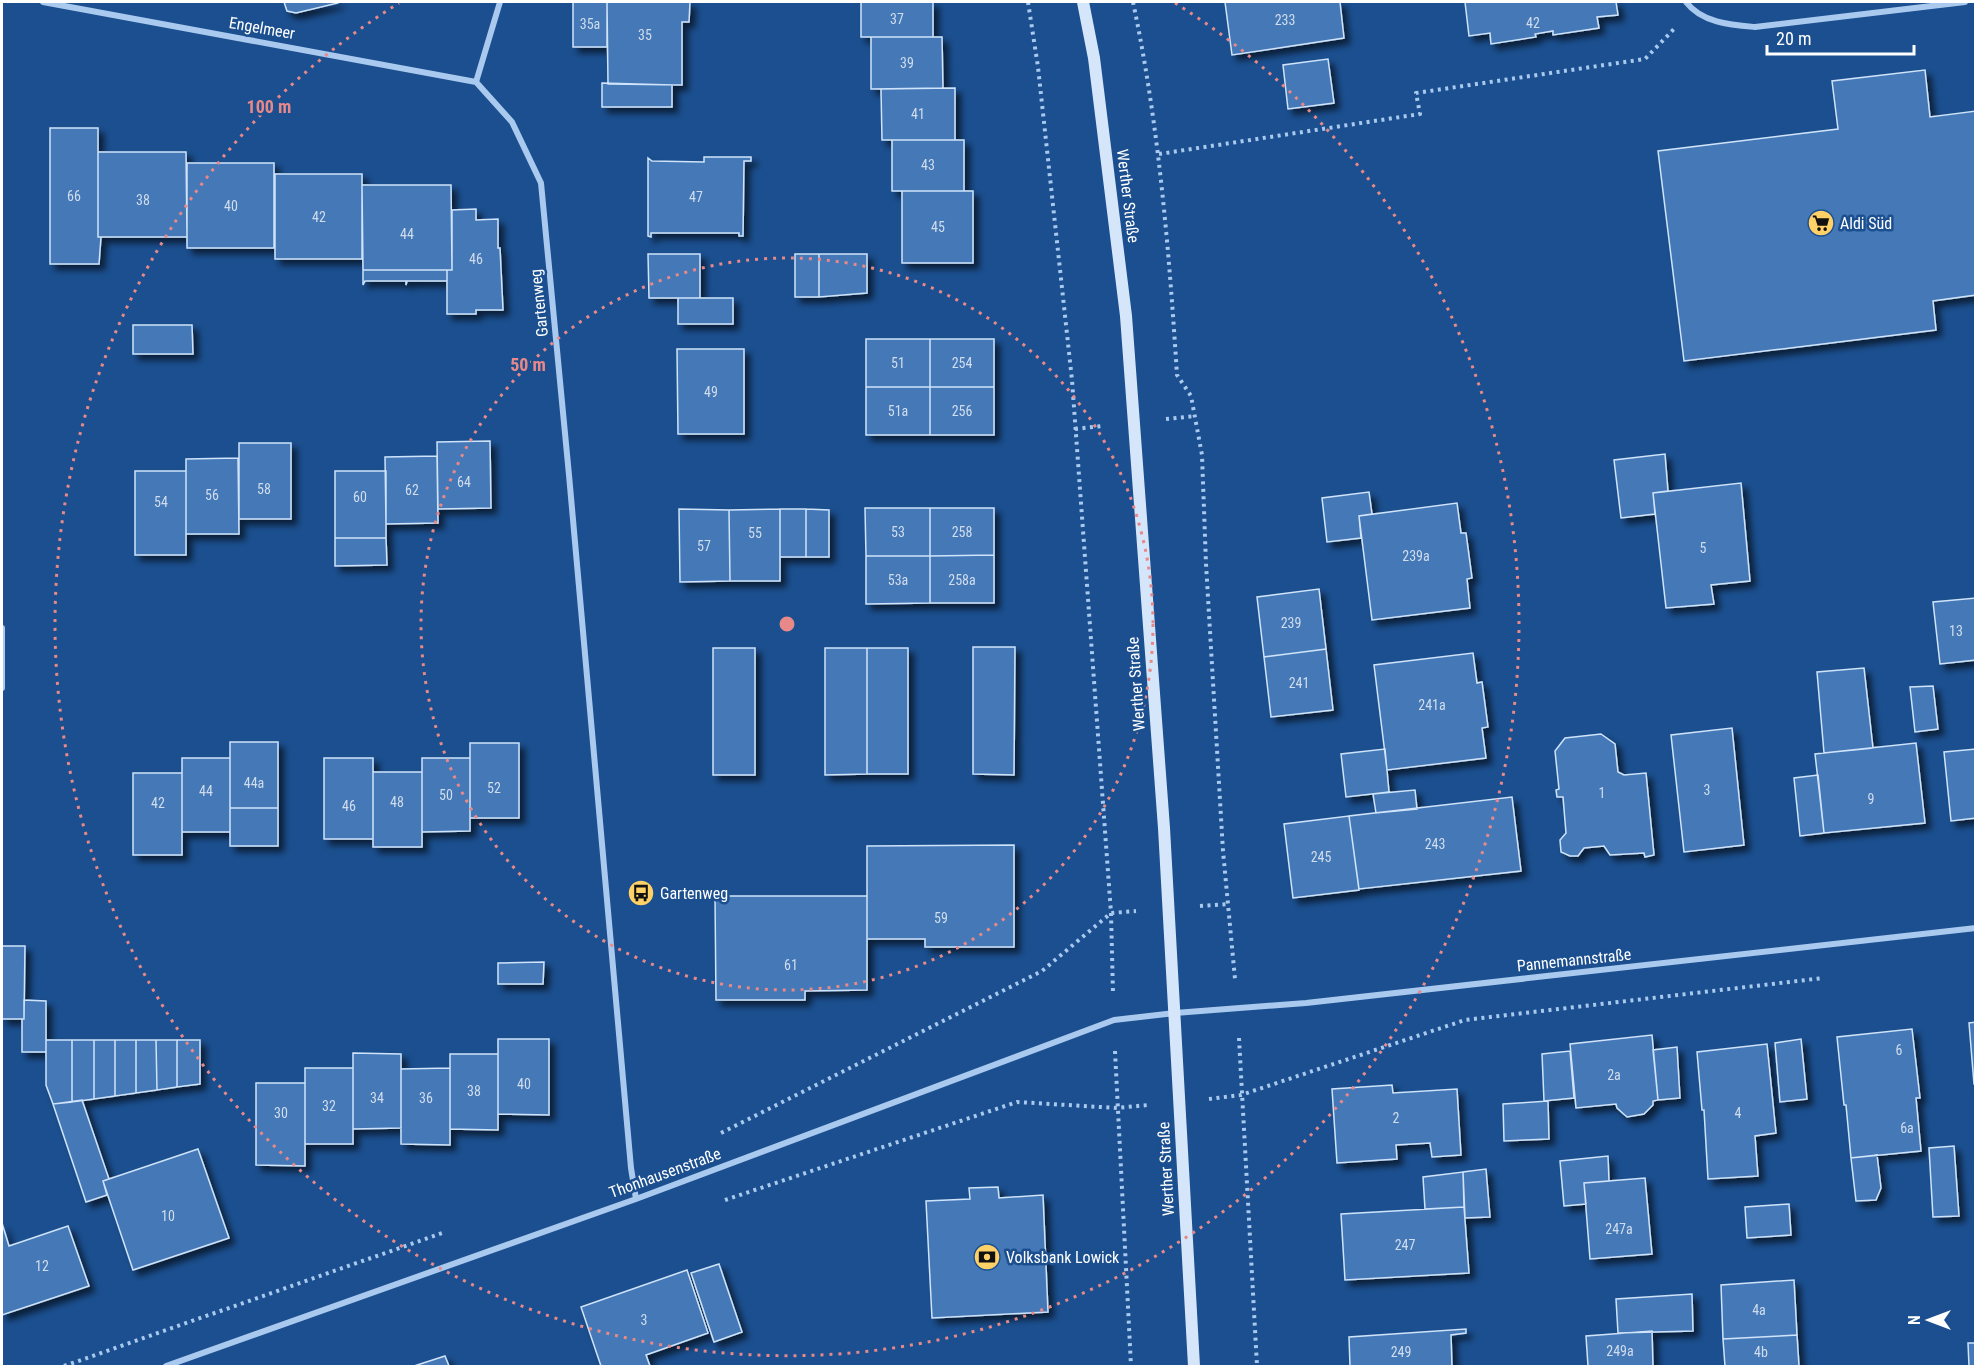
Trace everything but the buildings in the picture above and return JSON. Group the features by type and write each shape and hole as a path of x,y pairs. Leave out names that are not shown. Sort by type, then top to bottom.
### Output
{"main road":[{"name":"Werther Straße","path":"1083,2 1094,58 1126,316 1164,828 1194,1366"}],"street":[{"name":"Engelmeer","path":"43,2 476,82"},
{"path":"476,82 500,2"},
{"path":"1686,2 1692,9 1723,25 1755,27 1965,2"},
{"name":"Gartenweg","path":"476,82 512,122 541,183 574,522 631,1168 636,1199"},
{"path":"2,628 2,688"},
{"name":"Pannemannstraße","path":"1175,1012 1306,1004 1976,928"},
{"name":"Thonhausenstraße","path":"166,1366 636,1199 1114,1020 1175,1012"}],"path":[{"path":"1028,2 1038,67 1072,380 1111,913"},
{"path":"1133,2 1145,59 1159,154 1177,375 1191,396 1202,455 1222,851 1228,904"},
{"path":"1159,154 1420,114 1416,93 1645,59 1692,9"},
{"path":"1257,1366 1241,1095 1465,1020 1834,976"},
{"path":"719,1202 1017,1102 1118,1108 1131,1366"}],"place":[{"name":"Aldi Süd","path":"1821,223"},
{"name":"Gartenweg","path":"641,893"},
{"name":"Volksbank Lowick","path":"987,1257"}]}
